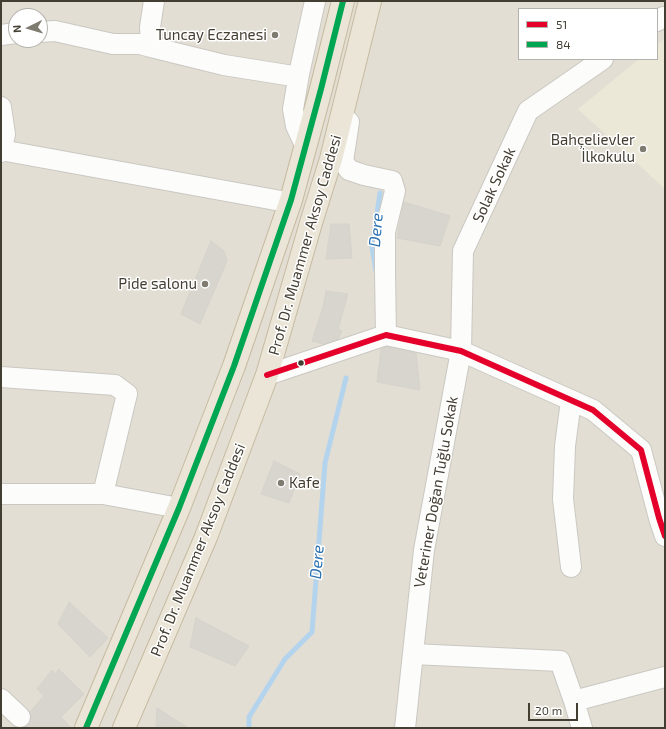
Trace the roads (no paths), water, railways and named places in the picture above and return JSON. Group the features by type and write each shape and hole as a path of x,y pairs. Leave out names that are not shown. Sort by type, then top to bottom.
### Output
{"highway":[{"name":"Prof. Dr. Muammer Aksoy Caddesi","path":"86,728 179,508 234,366 290,200 321,89 343,1"},
{"name":"Prof. Dr. Muammer Aksoy Caddesi","path":"124,728 206,537 267,375 331,160 370,1"},
{"path":"282,225 280,217 281,201 291,167 304,148"}],"street":[{"path":"151,47 150,27 154,1"},
{"path":"304,148 296,126 293,108 315,1"},
{"path":"48,32 56,31 113,44 140,44 224,65 293,76 299,74"},
{"path":"358,49 353,102 343,161 349,170 392,181 395,191 385,232 384,272 386,335"},
{"name":"Solak Sokak","path":"461,351 463,251 528,111 602,60"},
{"path":"1,107 5,134 1,151 281,201"},
{"path":"267,375 386,335 461,351 593,410 641,450 665,536"},
{"name":"Veteriner Doğan Tuğlu Sokak","path":"405,728 424,550 461,351"},
{"path":"1,377 116,386 127,394 103,494"},
{"path":"571,401 565,446 563,499 571,566"},
{"path":"1,494 103,494 179,508"},
{"path":"413,654 560,661 582,728"},
{"path":"574,701 665,677"},
{"path":"1,699 20,717"}],"waterway":[{"name":"Dere","path":"376,271 372,247 380,193"},
{"name":"Dere","path":"249,728 249,717 285,659 312,632 325,463 346,378"}],"place":[{"name":"Tuncay Eczanesi","path":"275,35"},
{"name":"Bahçelievler İlkokulu","path":"643,149"},
{"name":"Pide salonu","path":"205,284"},
{"name":"Kafe","path":"281,483"}]}
